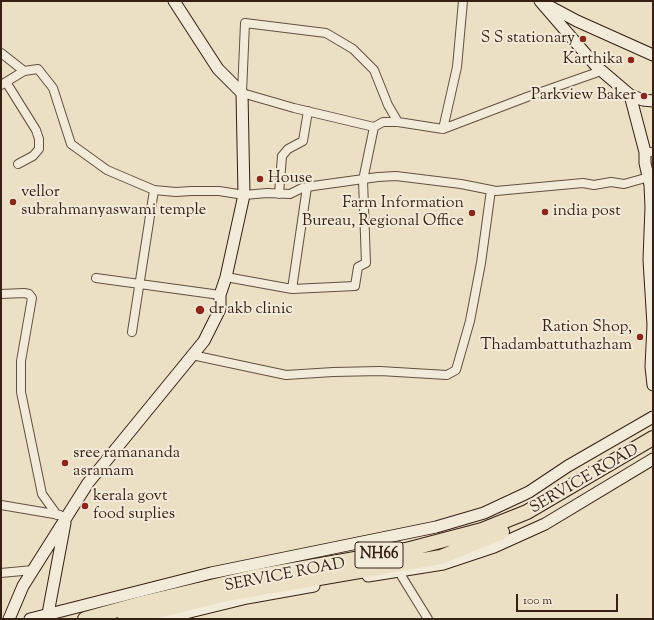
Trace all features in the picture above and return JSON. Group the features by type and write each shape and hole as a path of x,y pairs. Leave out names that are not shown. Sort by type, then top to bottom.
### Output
{"highway":[{"name":"NH66","path":"85,619 253,577 423,546 482,530 527,512 653,438"},
{"name":"NH66","path":"125,619 226,594 440,557 527,522 653,449"}],"street":[{"path":"174,1 218,69 242,93 374,127 383,122 398,122 443,129 601,71"},
{"path":"443,129 457,67 463,1"},
{"path":"540,1 577,21 653,55"},
{"path":"540,1 601,71 630,95 643,100 653,101"},
{"path":"9,619 23,586 62,516 204,341 220,309 220,295 226,277 244,195 242,93 245,23 326,33 353,48 374,70 388,105 398,122"},
{"path":"1,52 24,71"},
{"path":"18,164 33,156 39,149 39,139 36,130 4,84 24,71 38,69 53,88 71,144 107,170 154,190 176,192 219,191 244,195 267,193 290,194 307,187 396,176 461,184 496,191 583,183 594,185 611,182 624,184 649,177"},
{"path":"630,95 649,152 645,163 649,177 652,201 652,226 649,260 652,293 653,325 651,367 653,385"},
{"path":"278,194 282,156 288,149 303,141 308,111"},
{"path":"226,277 292,289 355,286 358,267 366,264 363,180 374,127"},
{"path":"292,289 307,187"},
{"path":"132,332 154,190"},
{"path":"192,355 286,375 372,371 447,374 456,370 470,321 481,263 491,190"},
{"path":"96,278 220,295"},
{"path":"1,294 24,293 29,294 32,298 21,361 21,392 42,494 62,516"},
{"path":"30,619 48,616 211,573 436,527 484,512 529,492 568,466 653,417"},
{"name":"SERVICE ROAD","path":"161,619 247,598 443,564 494,547 545,524 653,459"},
{"path":"1,505 62,516"},
{"path":"48,616 62,516"},
{"path":"1,573 33,570"},
{"path":"399,572 428,619"}],"place":[{"name":"S S stationary","path":"583,39"},
{"name":"Karthika","path":"631,60"},
{"name":"Parkview Baker","path":"644,96"},
{"name":"House","path":"260,179"},
{"name":"vellor subrahmanyaswami temple","path":"13,202"},
{"name":"india post","path":"545,212"},
{"name":"Farm Information Bureau, Regional Office","path":"472,213"},
{"name":"dr akb clinic","path":"200,310"},
{"name":"Ration Shop, Thadambattuthazham","path":"640,337"},
{"name":"sree ramananda asramam","path":"65,463"},
{"name":"kerala govt food suplies","path":"85,506"}]}
